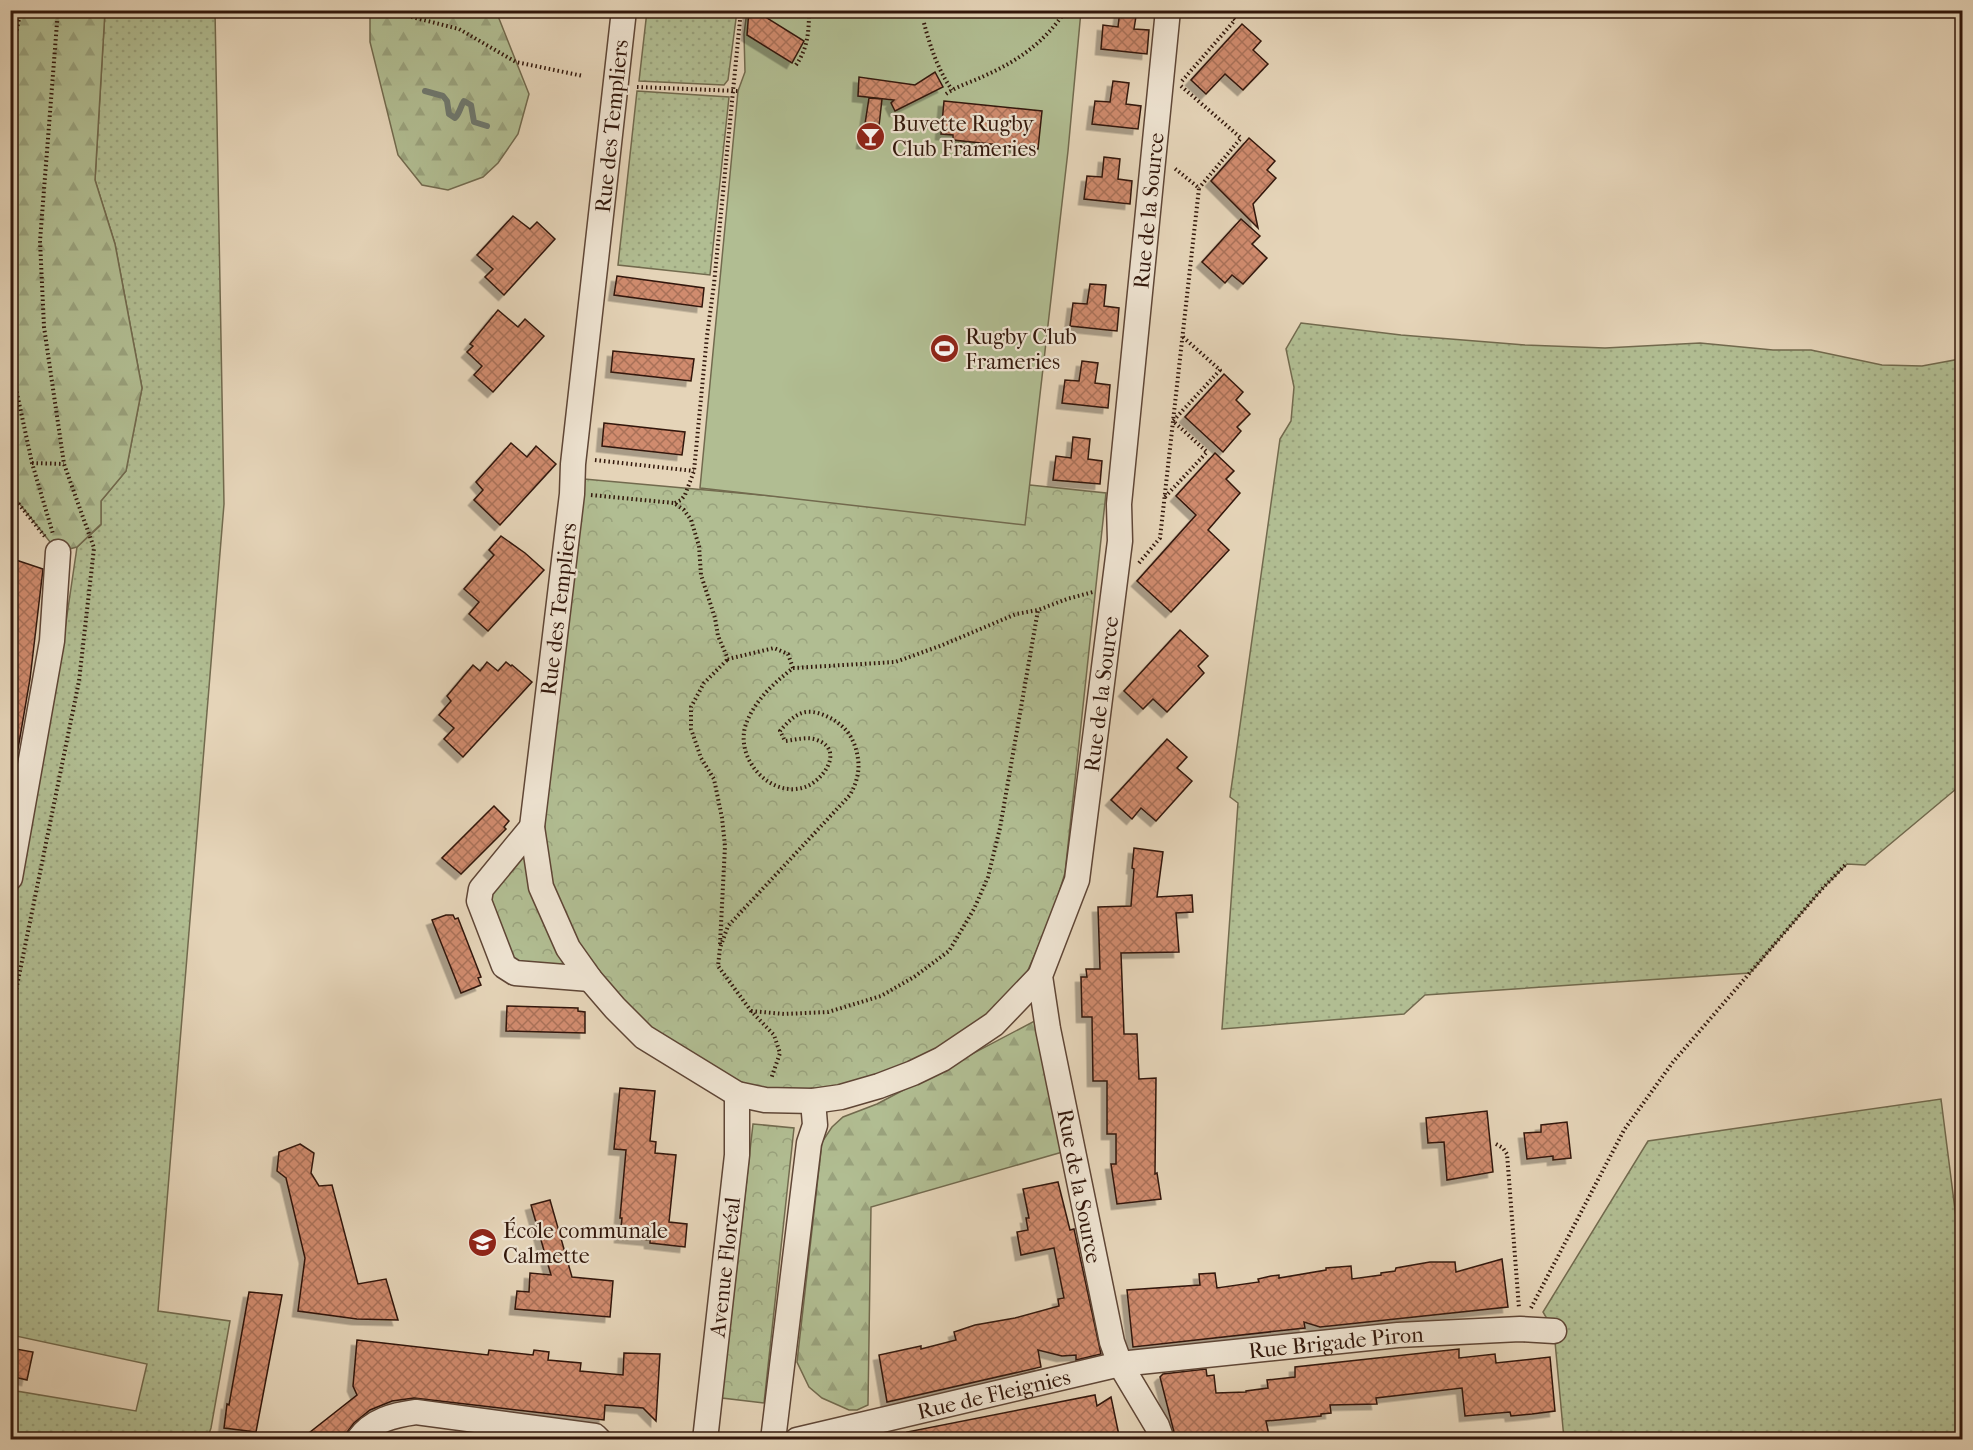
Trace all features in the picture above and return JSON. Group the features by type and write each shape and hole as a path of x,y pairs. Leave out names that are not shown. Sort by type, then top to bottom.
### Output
{"street":[{"name":"Rue des Templiers","path":"624,10 574,458 572,494 532,827 541,887 568,948 590,979 644,1037 737,1094 765,1100 813,1101 841,1097 913,1073 942,1059 994,1024 1040,976"},
{"name":"Rue de la Source","path":"1162,1440 1157,1426 1120,1364 1112,1342 1048,1029 1040,976 1077,880 1120,541 1119,504 1168,10"},
{"path":"10,879 52,641 58,552"},
{"path":"532,827 481,889 479,901 487,923 504,966 515,973 590,979"},
{"name":"Avenue Floréal","path":"705,1440 737,1155 737,1094"},
{"path":"773,1440 808,1143 814,1125 813,1101"},
{"name":"Rue Brigade Piron","path":"1120,1364 1398,1335 1520,1329 1554,1331"},
{"name":"Rue de Fleignies","path":"797,1440 1120,1364"},
{"path":"358,1440 378,1422 392,1415 416,1412 595,1436 599,1440"}],"path":[{"path":"10,61 21,10"},
{"path":"10,1020 79,681 94,548 64,464 44,327 39,241 58,10"},
{"path":"395,10 400,14 459,29 516,62 583,76"},
{"path":"572,494 674,503 685,495 693,471 716,274 741,10"},
{"path":"796,65 806,48 809,10"},
{"path":"946,94 1032,50 1066,10"},
{"path":"1132,571 1160,538 1199,188 1241,138 1179,84 1235,20 1224,10"},
{"path":"924,23 934,54 952,90"},
{"path":"615,87 738,91"},
{"path":"1153,150 1199,188"},
{"path":"1173,421 1220,370 1183,336"},
{"path":"10,361 32,463 58,552"},
{"path":"1166,496 1207,452 1173,421"},
{"path":"574,458 693,471"},
{"path":"32,463 64,464"},
{"path":"10,494 58,552"},
{"path":"674,503 684,510 691,520 699,546 702,575 718,636 728,659"},
{"path":"720,948 728,926 850,795 858,774 859,759 845,728 830,718 803,712 780,731 786,741 810,738 820,741 830,752 830,761 818,780 796,790 785,790 771,784 749,760 744,748 743,736 754,707 768,689 793,668 895,662 1016,614 1038,610 1067,599 1115,586"},
{"path":"751,1011 784,1014 828,1012 881,996 914,977 949,951 974,909 988,877 1000,828 1038,610"},
{"path":"765,1100 780,1053 774,1035 751,1011 718,966 725,846 714,779 701,758 691,729 691,707 704,683 728,659 774,648 788,654 793,668"},
{"path":"1520,1329 1624,1130 1673,1062 1847,863"},
{"path":"1496,1144 1507,1154 1520,1329"}],"green space":[{"path":"10,11 105,11 95,180 115,244 142,388 126,471 101,501 101,524 77,547 58,552 11,493"},
{"path":"105,11 215,11 224,504 158,1311 230,1321 211,1428 207,1439 11,1439 10,1390 136,1411 147,1364 11,1335 11,923 59,670 77,547 101,525 101,501 126,471 142,388 115,244 95,180"},
{"path":"370,11 496,11 529,94 518,134 498,163 483,177 448,190 422,185 398,155 370,42"},
{"path":"647,11 737,11 728,80 724,85 639,81"},
{"path":"747,11 1081,11 1068,151 1025,525 700,488 738,91 745,72 744,34"},
{"path":"637,91 729,97 710,275 618,265"},
{"path":"1301,323 1401,335 1525,345 1605,348 1700,343 1773,350 1811,350 1882,365 1922,366 1960,359 1956,381 1962,391 1962,784 1865,865 1847,864 1822,889 1750,973 1425,995 1404,1014 1222,1029 1238,803 1230,797 1280,439 1291,421 1294,387 1286,349"},
{"path":"573,478 827,501 1030,485 1106,493 1065,873 1052,915 1015,1000 913,1073 765,1100 644,1037 590,979 515,973 481,889 532,827"},
{"path":"1046,1015 1073,1149 871,1207 868,1405 857,1410 849,1410 822,1398 809,1387 797,1362 822,1142 832,1127 843,1117 877,1104"},
{"path":"1941,1099 1962,1265 1962,1439 1564,1439 1554,1331 1543,1312 1648,1141"},
{"path":"753,1124 794,1128 764,1403 722,1398"}],"building":[{"path":"749,10 754,10 804,41 792,63 747,35"},
{"path":"1120,10 1137,10 1134,29 1149,30 1147,54 1101,49 1103,25 1118,27"},
{"path":"1242,24 1261,41 1253,50 1268,64 1243,90 1225,74 1206,94 1191,80"},
{"path":"935,72 943,87 895,111 891,103 894,100 858,96 859,77 915,85"},
{"path":"1113,81 1129,83 1126,104 1141,106 1138,129 1092,124 1095,101 1110,102"},
{"path":"869,98 882,99 877,144 862,143"},
{"path":"944,101 1042,111 1038,149 953,140 953,135 941,134"},
{"path":"1249,138 1275,161 1267,170 1276,178 1253,204 1258,228 1211,181"},
{"path":"1104,157 1120,159 1118,179 1132,181 1130,204 1084,199 1087,176 1102,177"},
{"path":"513,216 530,229 537,222 555,239 504,295 485,277 493,269 477,255"},
{"path":"1241,219 1260,236 1252,244 1267,258 1243,284 1232,275 1225,283 1202,262"},
{"path":"617,276 704,288 702,307 614,295"},
{"path":"1090,284 1106,285 1104,306 1119,308 1117,331 1070,326 1073,303 1087,304"},
{"path":"498,310 518,327 525,319 544,336 493,392 474,375 482,366 467,352 473,346 470,344"},
{"path":"613,351 694,359 691,381 611,372"},
{"path":"1082,361 1098,363 1095,383 1110,385 1108,408 1062,403 1065,380 1079,381"},
{"path":"1224,374 1243,392 1236,400 1250,414 1237,427 1241,431 1223,452 1185,417"},
{"path":"604,423 685,432 682,455 602,446"},
{"path":"1073,437 1090,439 1088,459 1102,461 1100,484 1053,480 1056,456 1071,458"},
{"path":"511,443 527,457 536,446 556,464 500,525 474,500 483,490 476,482"},
{"path":"1215,453 1234,471 1226,479 1240,493 1208,530 1229,550 1171,612 1137,581 1196,515 1176,496"},
{"path":"501,536 544,570 488,631 469,614 479,602 464,589 494,555 489,550"},
{"path":"10,558 43,569 30,679 18,749 10,749"},
{"path":"1180,630 1208,656 1198,666 1204,673 1167,712 1153,699 1143,709 1124,691"},
{"path":"487,662 498,671 506,662 532,682 463,757 444,739 454,728 439,715 451,701 447,696 473,665 480,671"},
{"path":"1167,739 1187,757 1177,768 1192,781 1156,821 1141,808 1132,819 1111,800"},
{"path":"494,806 509,821 504,827 506,829 461,874 442,858"},
{"path":"1134,848 1163,852 1157,897 1192,895 1193,912 1176,913 1179,952 1121,953 1124,1034 1137,1034 1139,1079 1156,1078 1155,1174 1157,1173 1161,1199 1117,1204 1111,1164 1116,1164 1116,1134 1107,1134 1107,1081 1093,1081 1092,1017 1082,1017 1081,977 1087,977 1086,969 1100,969 1098,907 1131,906"},
{"path":"446,915 458,918 481,977 478,978 481,985 461,993 432,920"},
{"path":"507,1006 578,1008 578,1011 585,1012 585,1033 506,1031"},
{"path":"620,1088 655,1091 650,1141 656,1142 655,1153 676,1155 669,1222 687,1224 685,1247 620,1237 626,1150 614,1149"},
{"path":"1487,1111 1493,1172 1447,1180 1444,1142 1428,1143 1426,1118"},
{"path":"1567,1122 1571,1158 1553,1160 1553,1156 1527,1159 1524,1133 1541,1132 1541,1125"},
{"path":"300,1144 314,1153 311,1173 319,1186 332,1185 358,1284 386,1279 398,1320 357,1319 298,1311 305,1258 286,1178 277,1171 279,1152"},
{"path":"1058,1182 1070,1230 1074,1229 1101,1354 1076,1360 1076,1355 1062,1356 1038,1350 1041,1367 887,1402 879,1355 921,1346 921,1349 956,1340 954,1332 975,1325 1015,1318 1059,1306 1058,1299 1064,1298 1054,1248 1021,1255 1017,1232 1028,1230 1026,1218 1029,1218 1023,1189"},
{"path":"550,1200 572,1277 613,1281 610,1317 515,1309 517,1291 529,1292 530,1273 551,1275 531,1205"},
{"path":"1502,1259 1508,1307 1320,1327 1304,1322 1305,1328 1133,1347 1127,1290 1200,1285 1199,1274 1215,1273 1217,1288 1259,1282 1258,1279 1271,1276 1279,1275 1279,1278 1326,1270 1326,1268 1351,1266 1352,1279 1381,1275 1381,1273 1395,1271 1396,1268 1430,1262 1455,1262 1456,1272"},
{"path":"249,1292 282,1295 256,1432 224,1428"},
{"path":"357,1340 488,1355 489,1350 533,1355 534,1350 549,1352 548,1360 581,1363 580,1371 623,1375 624,1353 660,1354 656,1421 643,1408 605,1405 604,1420 414,1398 392,1401 370,1410 339,1440 300,1440 357,1395 353,1386"},
{"path":"10,1348 33,1352 27,1380 10,1376"},
{"path":"1459,1349 1459,1358 1495,1354 1496,1363 1550,1357 1555,1411 1511,1416 1510,1412 1465,1416 1462,1388 1376,1398 1377,1404 1330,1405 1331,1413 1321,1414 1321,1416 1266,1421 1270,1440 1266,1440 1256,1432 1252,1440 1176,1440 1160,1377 1163,1374 1206,1369 1207,1376 1214,1375 1216,1393 1246,1392 1268,1388 1267,1380 1295,1377 1295,1367"},
{"path":"1095,1395 1097,1406 1111,1397 1120,1440 908,1440 907,1432"}],"waterway":[{"path":"425,91 443,96 447,101 449,114 455,118 464,101 471,105 474,122 487,126"}],"place":[{"name":"Buvette Rugby Club Frameries","path":"871,136"},
{"name":"Rugby Club Frameries","path":"944,349"},
{"name":"École communale Calmette","path":"482,1243"}]}
